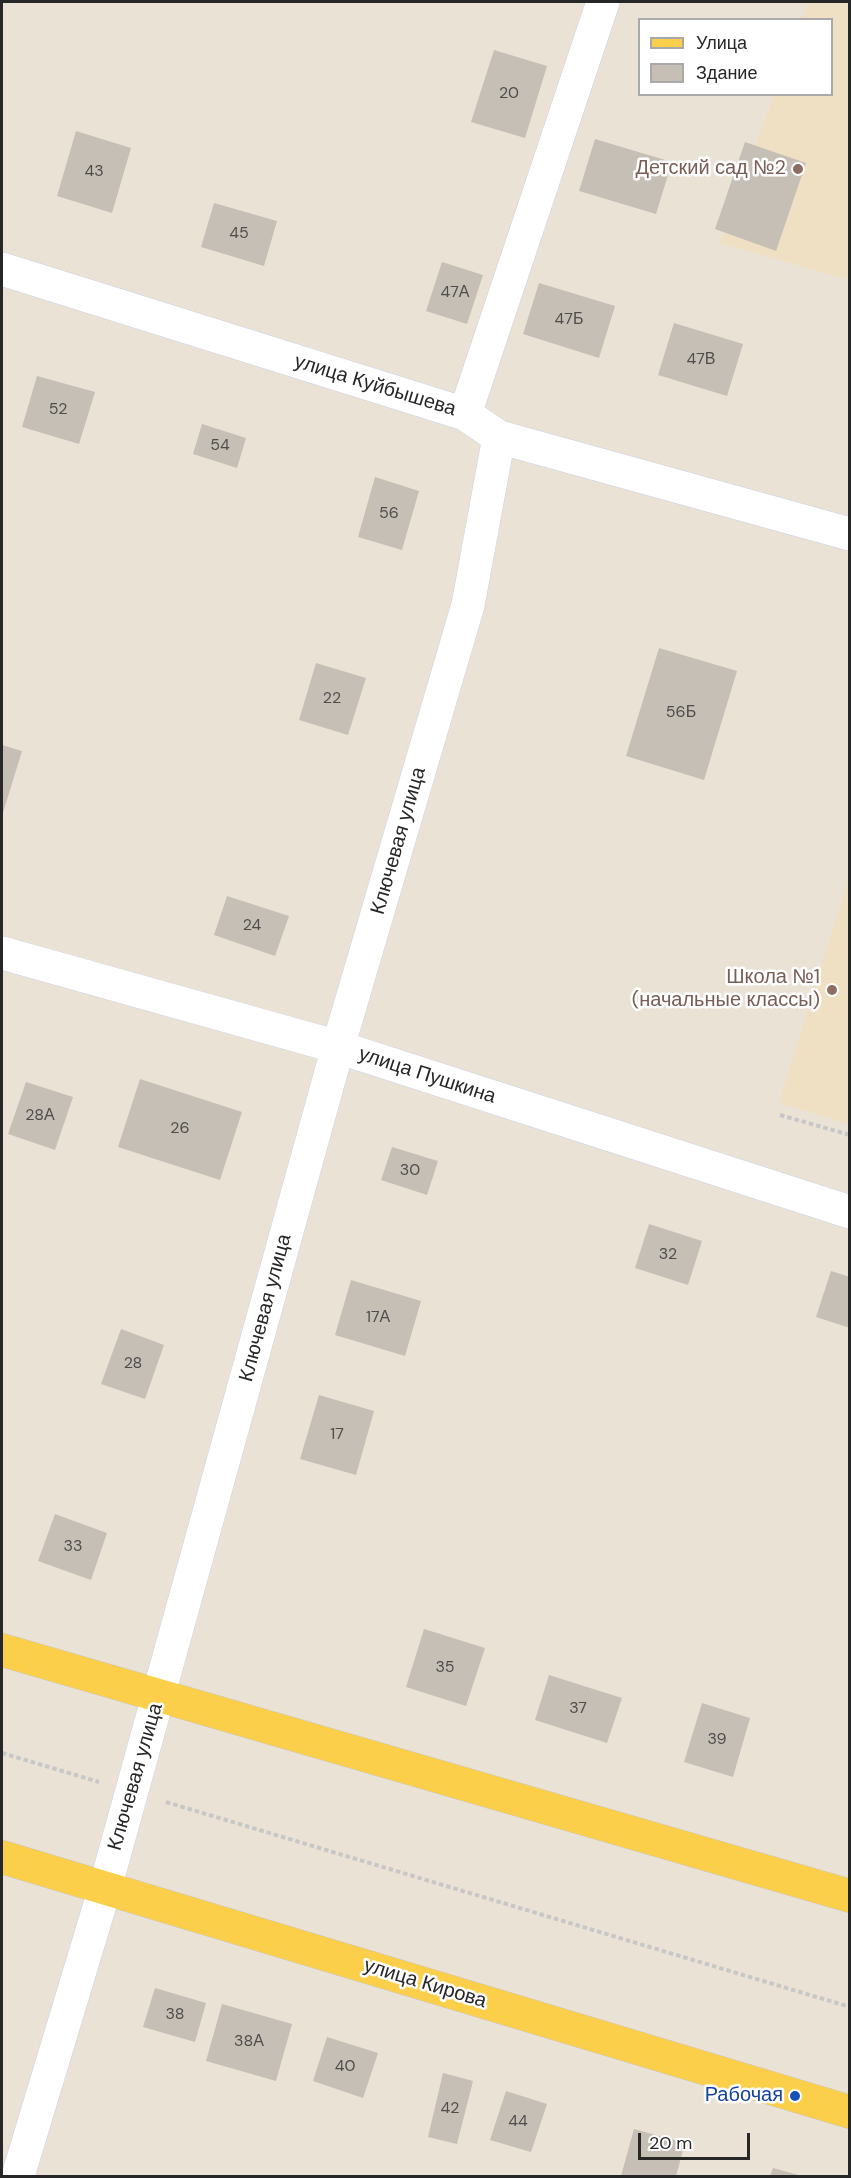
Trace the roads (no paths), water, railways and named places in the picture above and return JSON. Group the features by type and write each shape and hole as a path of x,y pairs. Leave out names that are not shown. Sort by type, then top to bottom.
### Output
{"main road":[{"path":"2,1650 849,1896"},
{"name":"улица Кирова","path":"2,1857 849,2112"}],"street":[{"path":"465,414 603,2"},
{"name":"улица Куйбышева","path":"2,269 465,414 498,437 849,534"},
{"name":"Ключевая улица","path":"18,2176 105,1888 338,1047 468,605 498,437"},
{"name":"улица Пушкина","path":"2,953 338,1047 849,1212"}],"place":[{"name":"Детский сад №2","path":"798,169"},
{"name":"Школа №1 (начальные классы)","path":"832,990"},
{"name":"Рабочая","path":"795,2096"}]}
